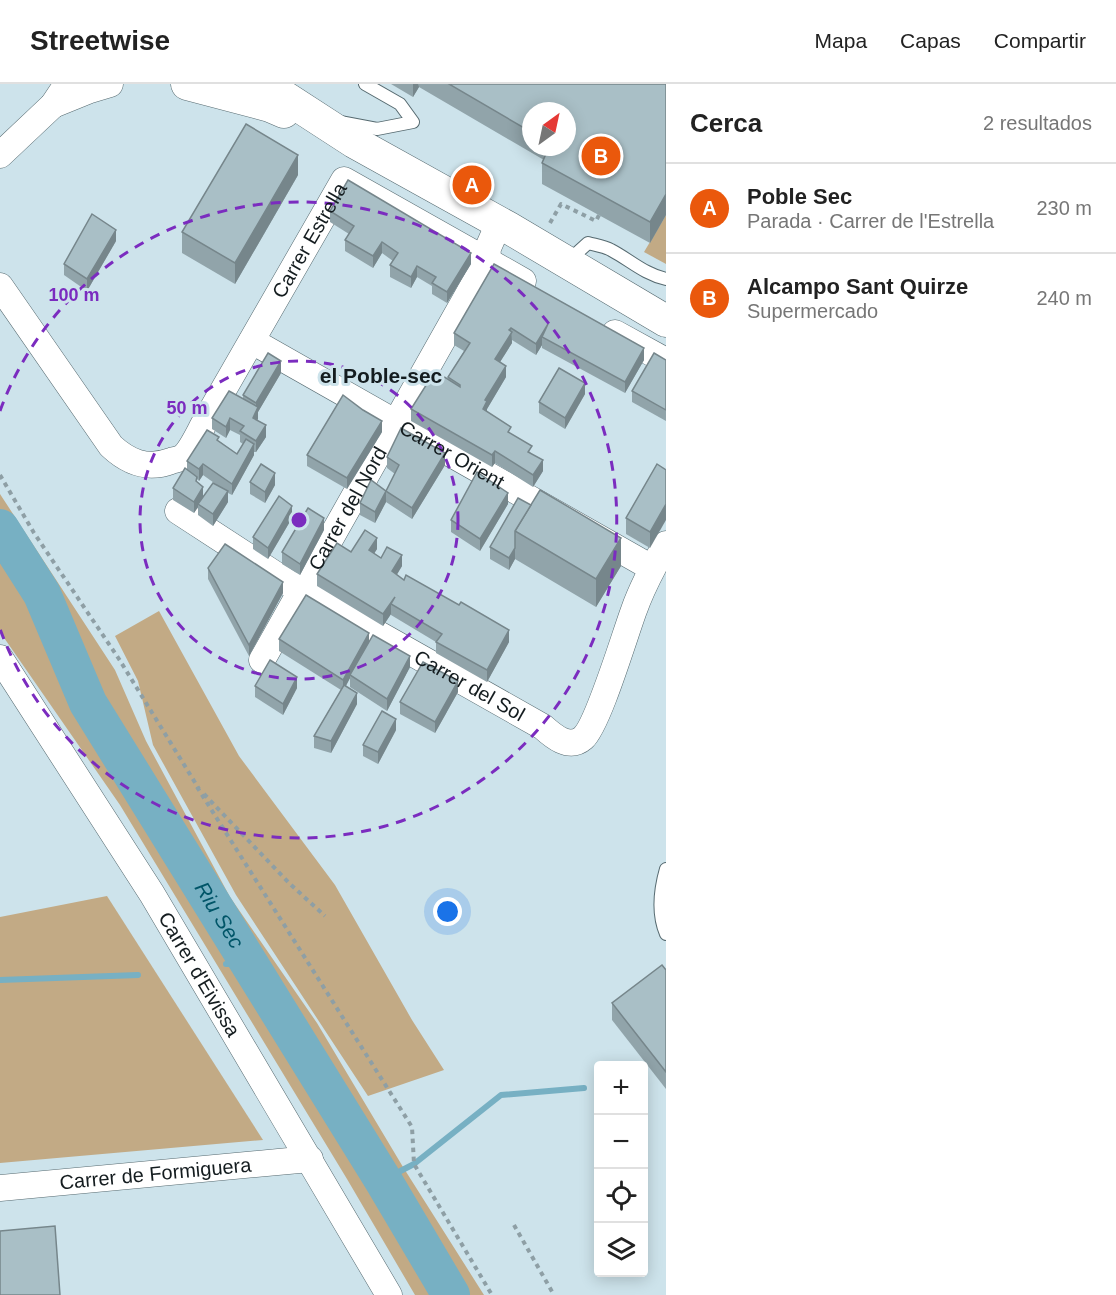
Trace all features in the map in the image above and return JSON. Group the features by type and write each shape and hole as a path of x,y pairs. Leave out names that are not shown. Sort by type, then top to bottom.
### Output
{"street":[{"path":"0,155 52,105 68,84"},
{"path":"52,105 110,84"},
{"path":"187,84 270,106 354,142"},
{"path":"261,84 354,142 509,228 666,321"},
{"name":"Carrer Estrella","path":"252,341 344,180 547,295"},
{"path":"487,261 505,257 509,228"},
{"name":"Carrer del Nord","path":"262,660 487,261"},
{"path":"0,286 111,446 122,456 135,463 163,464 183,457 252,341"},
{"path":"630,299 666,312"},
{"path":"596,322 666,361"},
{"name":"Carrer Orient","path":"252,341 652,568"},
{"name":"Carrer del Sol","path":"177,511 302,591 543,727 558,739 573,743 583,739 590,729 634,608 666,544"},
{"name":"Carrer d'Eivissa","path":"0,658 152,894 389,1295"},
{"name":"Carrer de Formiguera","path":"0,1188 310,1159"}],"lane":[{"path":"317,118 377,129 412,123 400,104 365,84"},
{"path":"566,262 588,243 609,249 637,267 666,279"},
{"path":"666,871 659,903 666,934"}],"path":[{"path":"549,224 561,204 596,221 599,215"},
{"path":"0,475 34,532 119,658 197,787 412,1127 414,1164 492,1295"},
{"path":"197,787 290,884 325,916"},
{"path":"514,1225 554,1295"}],"shaded area":[{"path":"666,215 666,264 644,252"},
{"path":"0,494 115,670 146,741 230,897 317,1023 403,1167 484,1295 415,1295 120,805 0,632"},
{"path":"159,611 239,756 335,885 412,1020 444,1070 368,1096 236,895 153,745 138,681 115,636"},
{"path":"107,896 263,1140 0,1163 0,917"}],"building":[{"path":"449,84 666,84 666,194 650,222 542,163 545,156 576,156 576,102 522,102 522,127"},
{"path":"246,124 298,155 235,263 182,232"},
{"path":"348,180 471,253 447,292 432,283 436,277 417,266 411,277 390,265 398,253 382,242 373,256 345,240 354,226 330,211"},
{"path":"92,214 116,230 87,279 64,264"},
{"path":"494,264 644,348 625,382 542,337 548,324 536,344 511,328 509,330 512,332 495,359 506,366 485,400 487,401 483,409 511,427 508,432 532,446 528,452 543,460 533,475 495,451 492,455 411,409 435,371 460,387 448,377 470,343 454,333"},
{"path":"268,353 281,361 256,403 243,395"},
{"path":"654,353 666,360 666,410 632,391"},
{"path":"559,368 585,383 565,418 539,402"},
{"path":"229,391 258,407 253,418 266,425 256,441 240,431 244,426 230,418 226,427 212,418"},
{"path":"343,395 382,421 347,478 307,455"},
{"path":"401,428 445,453 412,508 386,491 399,465 387,457"},
{"path":"207,430 219,437 217,440 237,454 246,439 254,444 232,484 203,464 199,469 187,461"},
{"path":"261,464 275,473 265,492 250,482"},
{"path":"657,464 666,470 666,504 650,532 626,518"},
{"path":"185,468 197,477 196,481 203,487 194,502 173,488"},
{"path":"477,472 508,493 480,539 451,520"},
{"path":"371,480 386,491 375,512 360,503"},
{"path":"213,483 228,491 213,514 198,504"},
{"path":"540,490 621,538 596,579 515,531"},
{"path":"279,496 292,506 268,548 253,537"},
{"path":"518,498 531,505 515,531 515,548 509,558 490,547"},
{"path":"308,508 324,518 300,564 282,552"},
{"path":"365,530 377,538 369,550 381,558 387,547 402,555 392,571 404,580 406,575 459,605 461,602 509,630 487,670 436,642 442,634 391,604 395,597 383,614 317,574 337,543 351,552"},
{"path":"225,544 283,582 249,645 208,568"},
{"path":"306,595 369,633 343,680 279,639"},
{"path":"373,635 410,656 387,699 350,675"},
{"path":"270,660 297,677 283,704 255,686"},
{"path":"423,662 458,681 435,722 400,702"},
{"path":"344,685 357,693 331,741 314,736"},
{"path":"382,711 396,719 378,752 363,745"},
{"path":"662,965 666,970 666,1072 612,1003"},
{"path":"55,1226 60,1295 0,1295 0,1231"}],"waterway":[{"name":"Riu Sec","path":"0,528 42,594 88,703 383,1180 451,1295"},
{"path":"226,964 249,964"},
{"path":"0,980 138,975"},
{"path":"383,1180 414,1164 501,1095 584,1088"}],"place":[{"name":"Alcampo Sant Quirze","path":"601,156"},
{"name":"Poble Sec","path":"472,185"}],"district":[{"name":"el Poble-sec","path":"381,376"}]}
